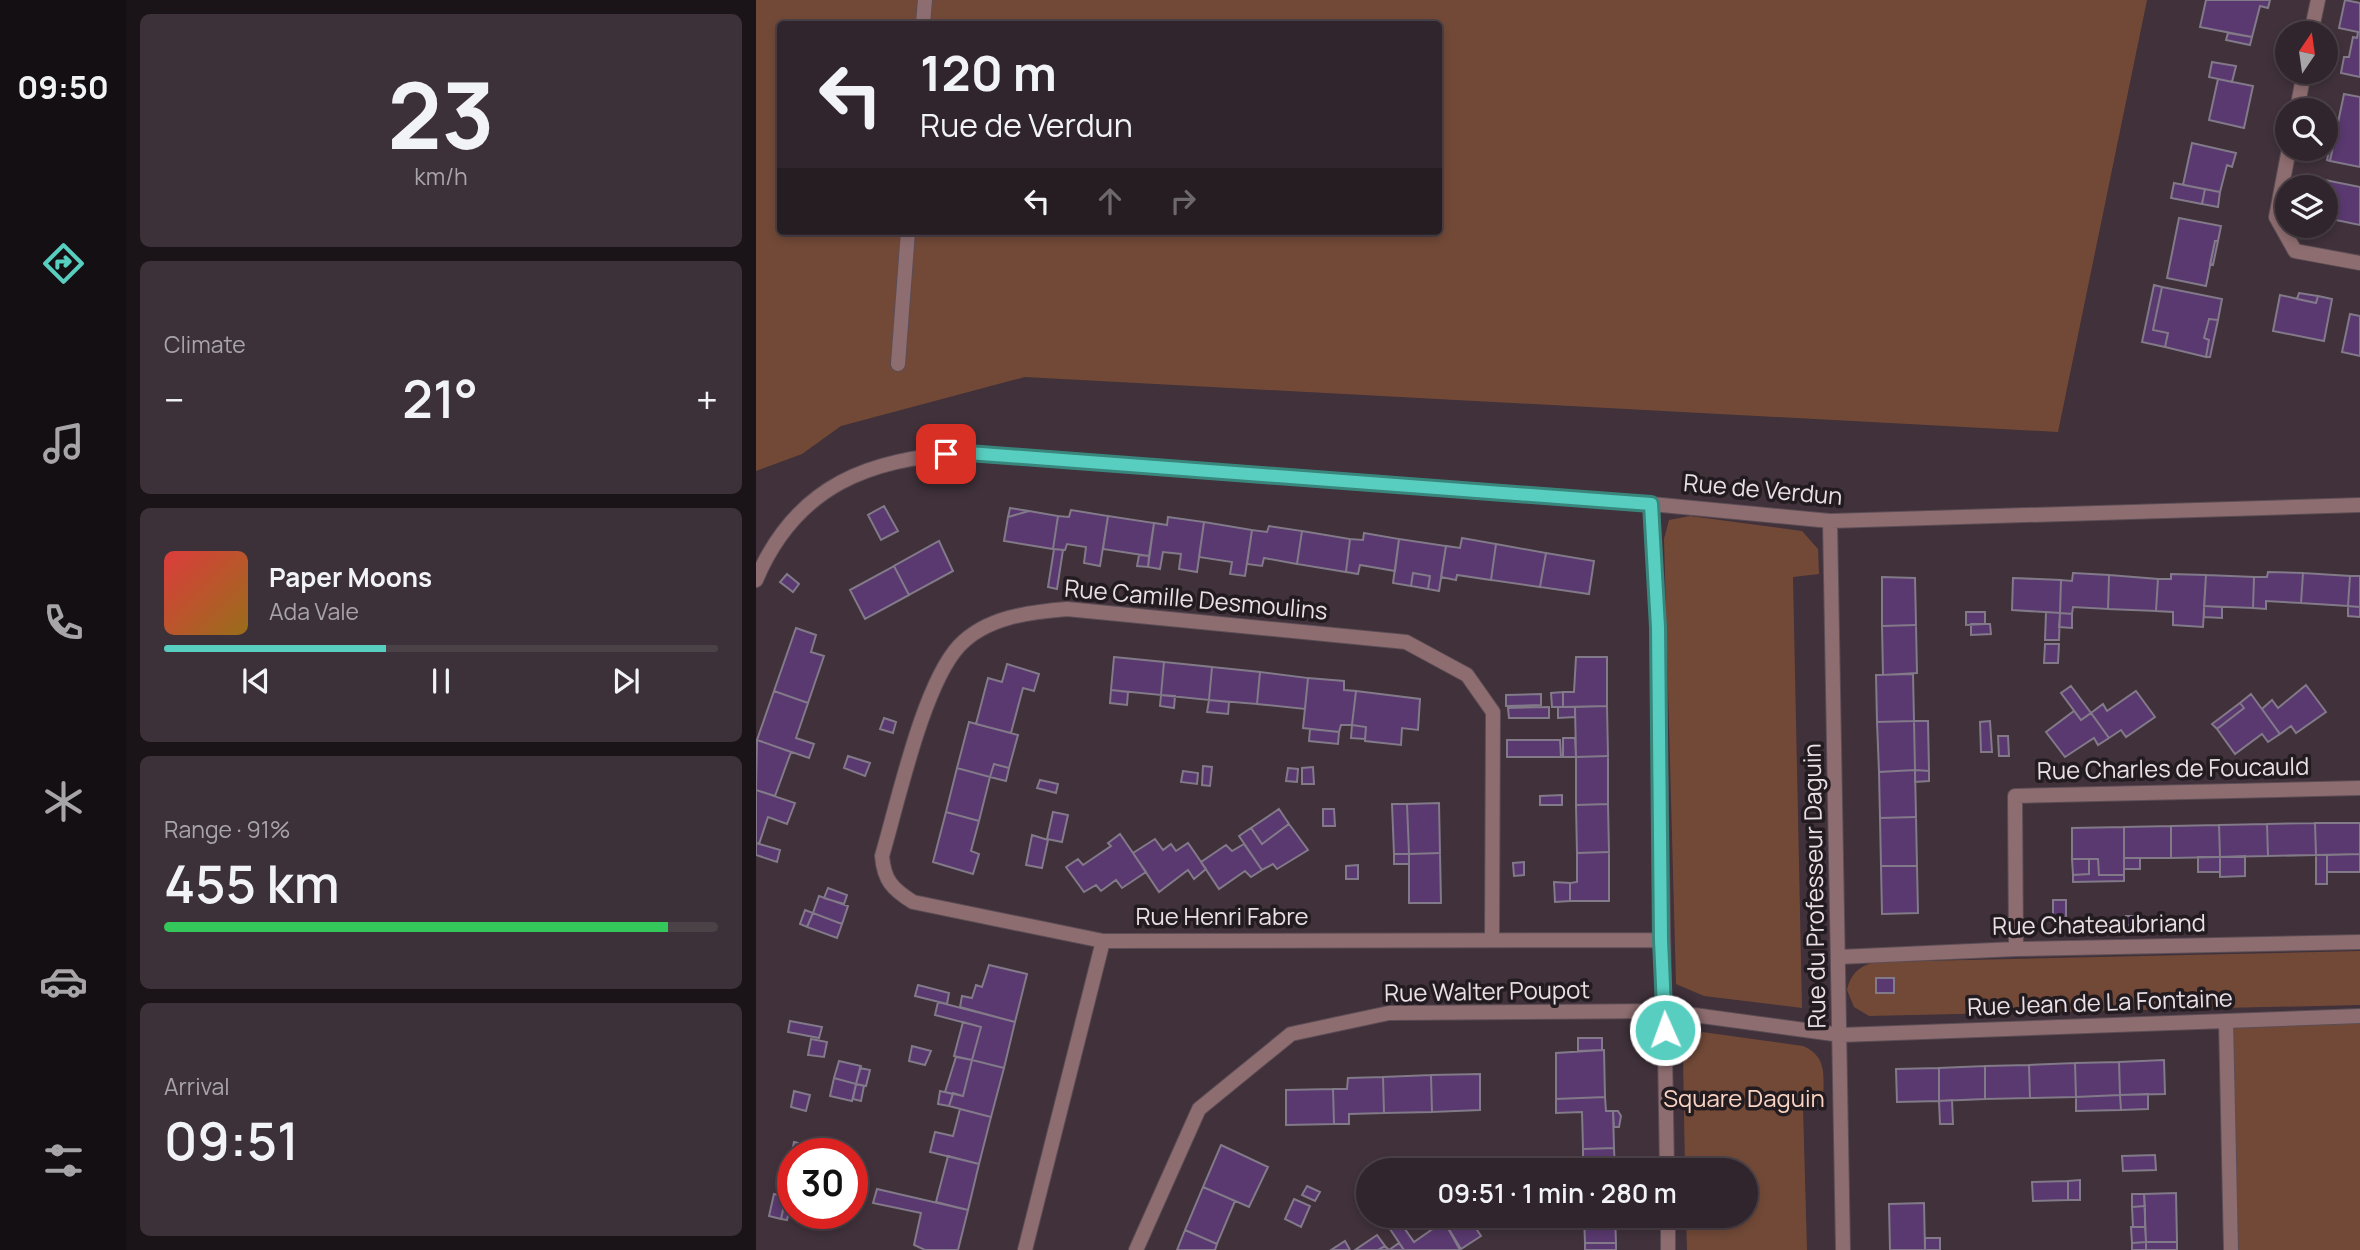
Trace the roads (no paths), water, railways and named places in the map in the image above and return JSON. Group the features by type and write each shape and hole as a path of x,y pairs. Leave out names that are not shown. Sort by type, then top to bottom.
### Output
{"street":[{"path":"923,21 925,0"},
{"path":"2314,21 2318,0"},
{"path":"2287,161 2276,217 2295,251 2360,263"},
{"path":"898,364 908,235"},
{"name":"Rue de Verdun","path":"756,580 780,535 813,501 846,478 883,463 924,455 968,453 1651,504 1830,521 2360,505"},
{"path":"1651,504 1658,627 1661,940 1667,1158"},
{"name":"Rue du Professeur Daguin","path":"1830,521 1843,1250"},
{"name":"Rue Camille Desmoulins","path":"1103,941 912,902 896,891 883,876 882,856 933,688 959,646 995,622 1029,612 1067,609 1406,642 1467,675 1493,712 1492,939"},
{"name":"Rue Charles de Foucauld","path":"2016,949 2015,796 2360,788"},
{"name":"Rue Henri Fabre","path":"1025,1250 1103,941 1661,940"},
{"name":"Rue Chateaubriand","path":"1839,957 2016,949 2360,942"},
{"name":"Rue Walter Poupot","path":"1136,1250 1199,1109 1291,1034 1389,1013 1665,1011 1841,1035"},
{"name":"Rue Jean de La Fontaine","path":"1841,1035 2360,1016"},
{"path":"2226,1021 2231,1250"},
{"path":"1668,1228 1668,1250"}],"park label":[{"name":"Square Daguin","path":"1744,1099"}]}
